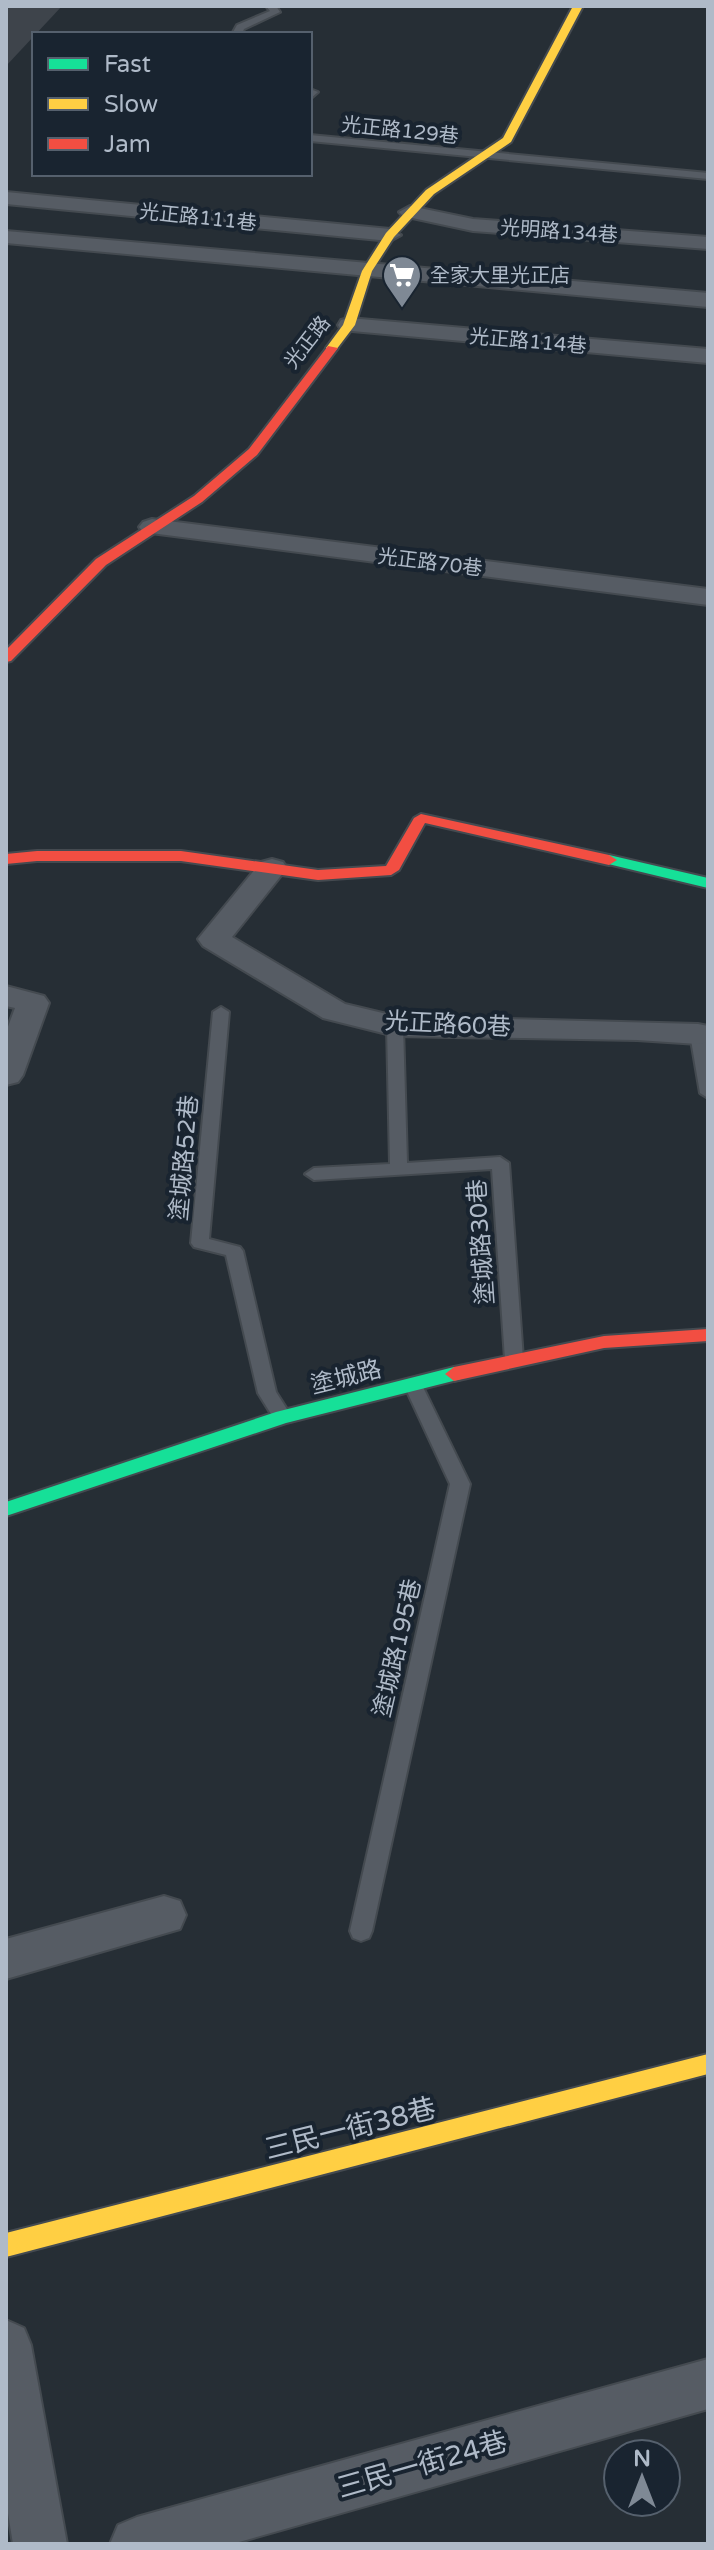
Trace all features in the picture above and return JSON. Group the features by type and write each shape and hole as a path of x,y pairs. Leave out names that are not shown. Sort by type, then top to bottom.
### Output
{"street":[{"name":"光正路","path":"6,658 101,562 198,499 253,452 349,325 367,271 390,235 430,192 486,157 511,135 578,6"},
{"name":"光正路111巷","path":"6,198 390,235"},
{"name":"光明路134巷","path":"410,212 473,225 708,243"},
{"name":"光正路111巷","path":"6,237 708,300"},
{"name":"光正路114巷","path":"349,325 708,356"},
{"name":"光正路70巷","path":"152,527 708,597"},
{"path":"6,859 37,856 181,856 318,875 391,870 421,818 708,883"},
{"name":"光正路60巷","path":"272,868 214,939 334,1011 395,1026 698,1034"},
{"path":"6,996 33,1003 6,1075"},
{"name":"塗城路","path":"6,1509 283,1417 514,1359 604,1342 708,1335"},
{"path":"6,1959 164,1915"},
{"name":"三民一街38巷","path":"6,2245 708,2064"},
{"path":"6,2345 40,2544"},
{"name":"三民一街24巷","path":"137,2544 708,2384"}],"lane":[{"path":"238,32 240,27 275,12 271,6"},
{"name":"光正路129巷","path":"312,138 708,176"},
{"name":"塗城路52巷","path":"221,1012 200,1243 234,1251 267,1393 283,1417"},
{"path":"395,1026 399,1168"},
{"path":"698,1034 708,1093"},
{"name":"塗城路30巷","path":"314,1174 500,1163 514,1359"},
{"name":"塗城路195巷","path":"361,1931 460,1484 413,1385"}],"building":[{"path":"6,6 62,6 38,32 32,32 32,38 6,66"}],"traffic: fast":[{"path":"609,860 708,883"},
{"path":"6,1509 283,1417 454,1374"}],"traffic: slow":[{"path":"332,348 349,325 367,271 390,235 430,192 507,140 578,6"},
{"path":"6,2245 708,2064"}],"traffic: jam":[{"path":"6,658 101,562 198,499 253,452 332,348"},
{"path":"6,859 37,856 181,856 318,875 391,870 421,818 609,860"},
{"path":"454,1374 604,1342 708,1335"}],"place":[{"name":"全家大里光正店","path":"402,309"}]}
